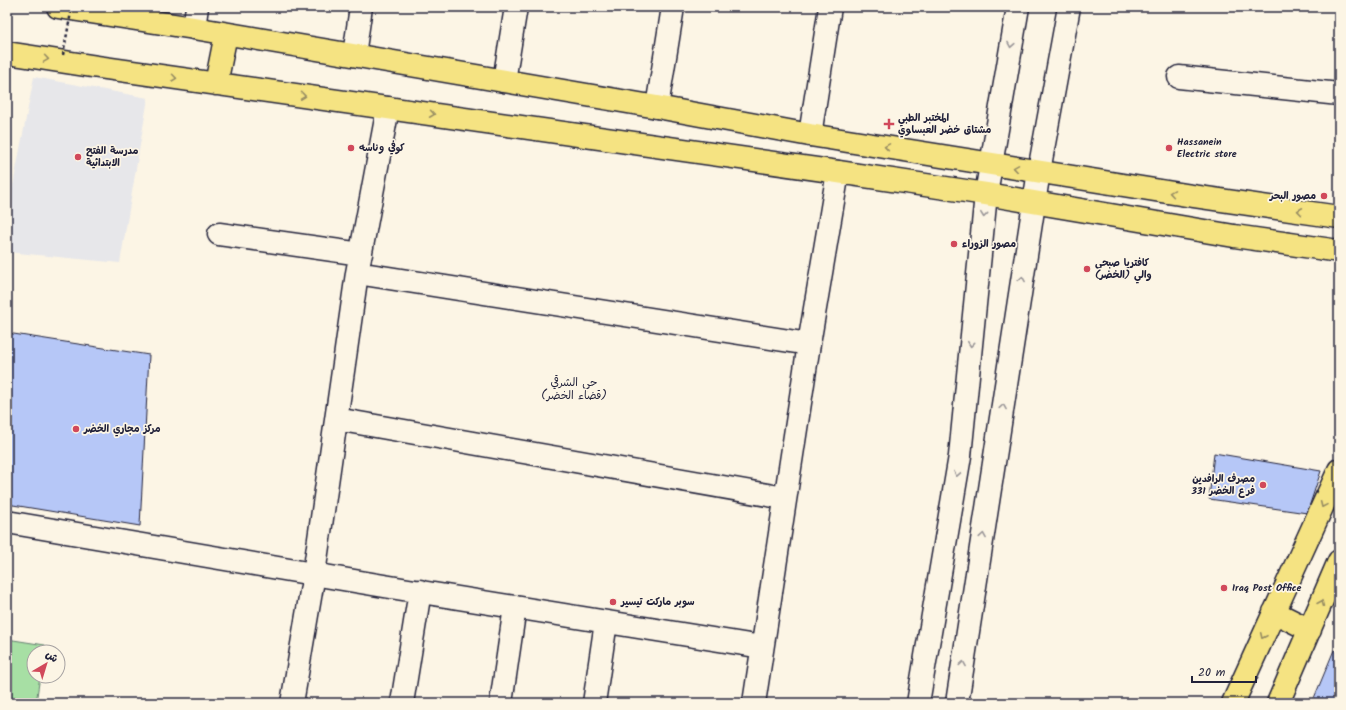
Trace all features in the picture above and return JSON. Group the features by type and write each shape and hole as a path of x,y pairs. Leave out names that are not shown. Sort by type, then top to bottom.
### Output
{"main road":[{"path":"58,7 195,17 226,34 657,107 810,135 1186,195 1339,217"},
{"path":"216,84 226,34"},
{"path":"7,53 838,172 986,194 1234,236 1339,251"},
{"path":"1233,703 1339,470"},
{"path":"1278,703 1339,561"},
{"path":"1274,612 1310,630"}],"street":[{"path":"354,55 361,7"},
{"path":"504,81 516,7"},
{"path":"657,107 673,7"},
{"path":"810,135 830,7"},
{"path":"918,703 960,456 986,194 1018,7"},
{"path":"957,703 1039,171 1069,7"},
{"path":"1179,77 1339,94"},
{"path":"292,703 314,574 359,264 388,108"},
{"path":"754,703 809,344 838,172"},
{"path":"219,234 359,264 809,344"},
{"path":"336,419 785,498"},
{"path":"7,522 762,647"},
{"path":"402,703 420,591"},
{"path":"501,703 515,607"},
{"path":"594,703 606,622"}],"path":[{"path":"63,55 72,7"}],"shaded area":[{"name":"مدرسة الفتح الابتدائية","path":"34,77 148,98 120,263 7,252 7,216"}],"green space":[{"path":"7,639 39,644 26,644 26,684 39,684 36,703 7,703"}],"building":[{"name":"مركز مجاري الخضر","path":"7,333 149,355 140,526 7,504"},
{"name":"مصرف الرافدين فرع الخضر 331","path":"1214,453 1321,471 1307,513 1209,499"},
{"path":"1334,650 1339,652 1339,703 1312,703"}],"place":[{"name":"المختبر الطبي مشتاق خضر العبساوي","path":"889,124"},
{"name":"كوفي وناسه","path":"351,148"},
{"name":"Hassanein Electric store","path":"1169,148"},
{"name":"مدرسة الفتح الابتدائية","path":"78,157"},
{"name":"مصور البحر","path":"1324,196"},
{"name":"مصور الزوراء","path":"954,244"},
{"name":"كافتريا صبحي والي (الخضر)","path":"1087,269"},
{"name":"مركز مجاري الخضر","path":"76,429"},
{"name":"مصرف الرافدين فرع الخضر 331","path":"1263,485"},
{"name":"Iraq Post Office","path":"1224,588"},
{"name":"سوبر ماركت تيسير","path":"613,602"}],"district":[{"name":"حي الشرقي (قضاء الخضر)","path":"574,389"}]}
